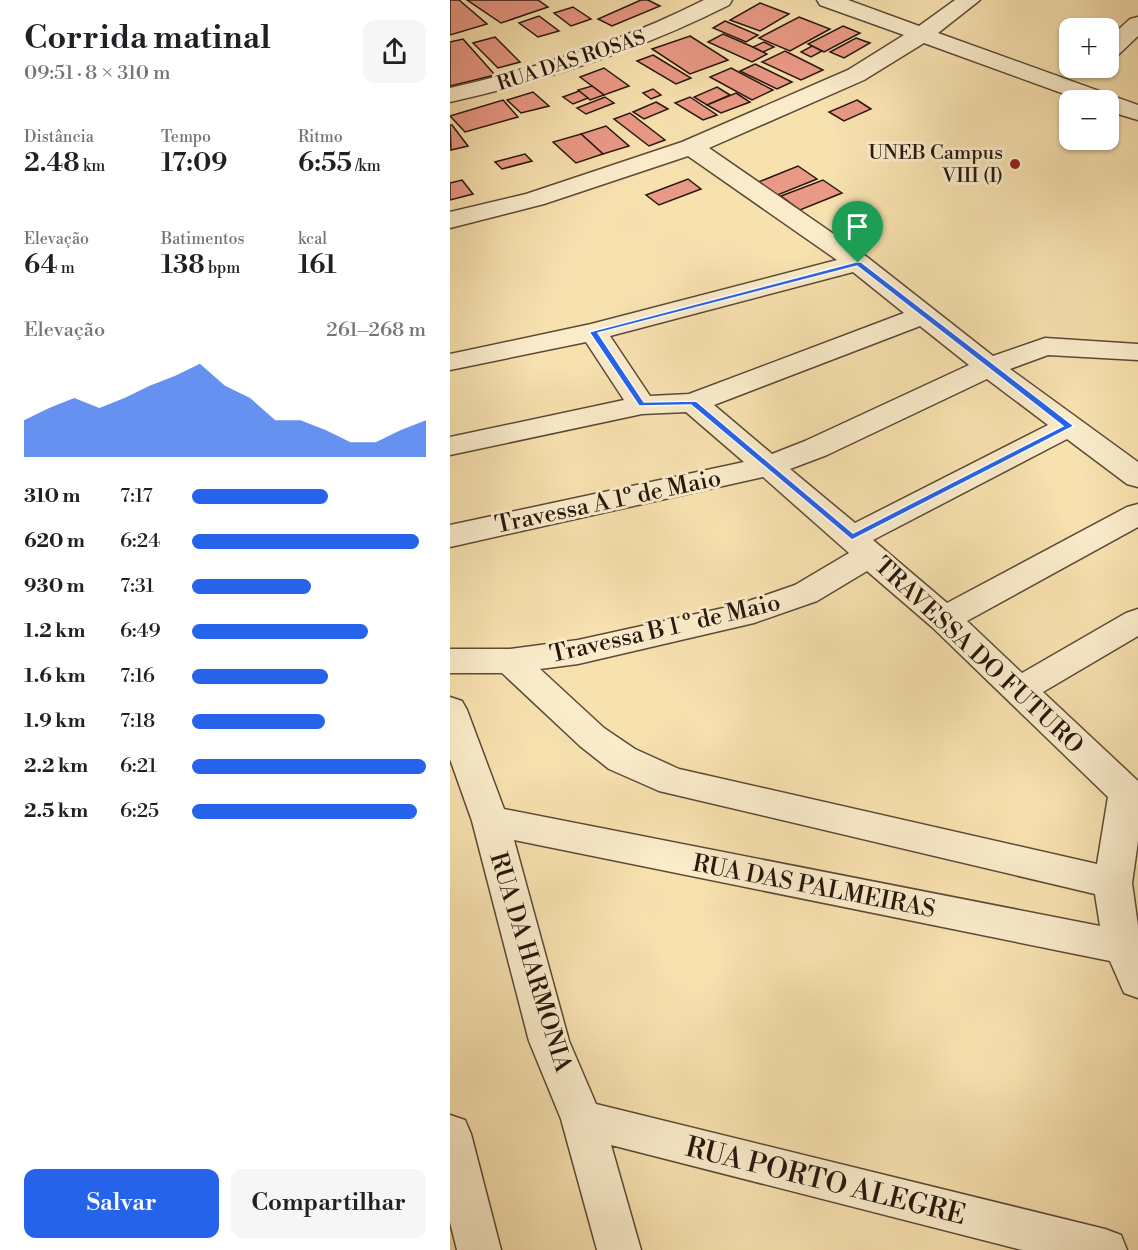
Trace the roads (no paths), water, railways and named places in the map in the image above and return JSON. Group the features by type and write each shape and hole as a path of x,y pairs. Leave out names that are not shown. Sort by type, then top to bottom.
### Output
{"street":[{"name":"RUA DAS ROSAS","path":"450,95 506,83 594,57 651,34 721,0"},
{"path":"828,0 922,34 1074,82 1086,90"},
{"path":"450,220 536,199 691,147 856,75 922,34 969,0"},
{"path":"1119,42 1138,24"},
{"path":"1119,107 1138,113"},
{"path":"691,147 858,263 989,367 1138,477"},
{"path":"450,362 593,332 858,263"},
{"path":"450,446 642,405 693,403 925,314"},
{"path":"593,332 642,405"},
{"name":"Travessa A 1º de Maio","path":"450,536 766,467 816,448 989,367 1045,346 1133,355"},
{"name":"TRAVESSA DO FUTURO","path":"693,403 944,619 1019,690 1133,790"},
{"name":"Travessa B 1 º de Maio","path":"450,661 510,661 578,652 742,615 806,593 861,546 1069,426"},
{"path":"944,619 1138,514"},
{"path":"1019,690 1138,621"},
{"path":"510,661 592,737 622,759 672,781 1122,893"},
{"name":"RUA DA HARMONIA","path":"450,710 489,821 549,1041 582,1119 619,1250"},
{"path":"1133,790 1122,893 1130,949 1138,981"},
{"name":"RUA DAS PALMEIRAS","path":"489,821 1130,949"},
{"name":"RUA PORTO ALEGRE","path":"582,1119 1105,1250"},
{"path":"450,1134 479,1250"}],"place":[{"name":"UNEB Campus VIII (I)","path":"1015,164"}]}
